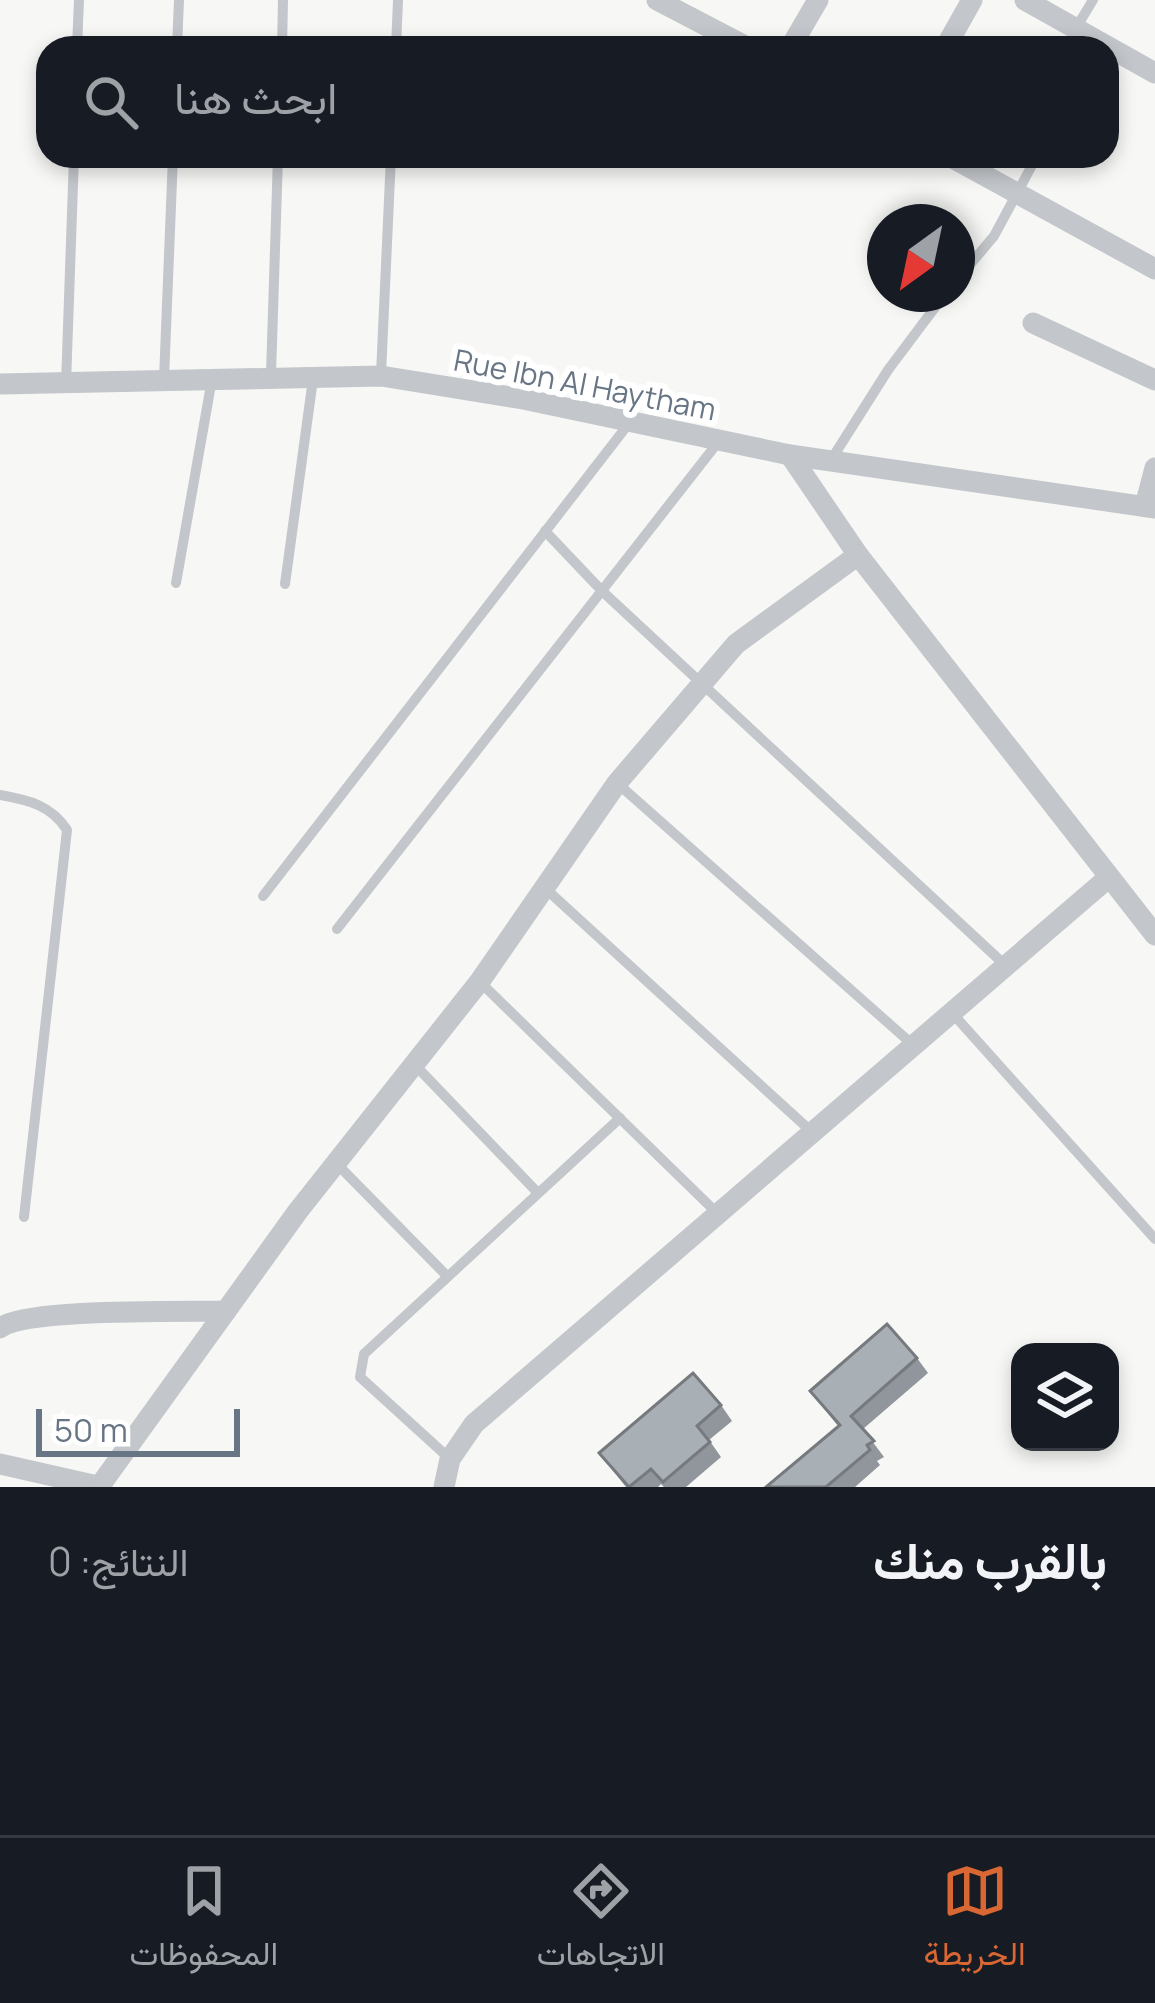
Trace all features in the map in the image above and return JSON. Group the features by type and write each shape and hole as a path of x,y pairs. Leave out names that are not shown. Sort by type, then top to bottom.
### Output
{"street":[{"path":"657,0 726,36"},
{"path":"797,36 818,0"},
{"path":"952,36 972,0"},
{"path":"1025,0 1084,36"},
{"path":"1119,56 1155,73"},
{"path":"971,168 1153,263"},
{"path":"1033,323 1155,380"},
{"name":"Rue Ibn Al Haytham","path":"0,384 271,374 381,376 790,455 1150,507"},
{"path":"790,455 857,555 1155,935"},
{"path":"1150,507 1155,468"},
{"path":"0,1464 100,1487 336,1163 547,890 617,783 736,644 857,555"},
{"path":"444,1487 450,1459 474,1424 1108,878"},
{"path":"0,1328 9,1320 43,1316 226,1311"}],"lane":[{"path":"78,36 79,0"},
{"path":"178,36 179,0"},
{"path":"282,36 283,0"},
{"path":"396,36 398,0"},
{"path":"1076,30 1093,0"},
{"path":"67,384 74,168"},
{"path":"164,379 173,168"},
{"path":"271,374 278,168"},
{"path":"381,376 390,168"},
{"path":"975,259 994,236 1030,168"},
{"path":"831,460 932,312"},
{"path":"285,584 314,375"},
{"path":"176,583 213,376"},
{"path":"263,896 630,422"},
{"path":"337,929 719,440"},
{"path":"545,531 602,591 703,680 1007,968"},
{"path":"617,783 915,1047"},
{"path":"0,795 34,802 57,814 67,830 24,1217"},
{"path":"547,890 813,1133"},
{"path":"480,981 718,1214"},
{"path":"953,1014 1155,1239"},
{"path":"414,1064 537,1192"},
{"path":"450,1459 361,1377 358,1367 374,1340 620,1118"},
{"path":"336,1163 447,1276"}],"building":[{"path":"887,1324 917,1358 851,1416 874,1441 867,1445 870,1450 826,1487 766,1487 840,1425 810,1391"},
{"path":"693,1373 721,1405 697,1426 710,1442 663,1482 651,1469 629,1487 599,1453"}]}
